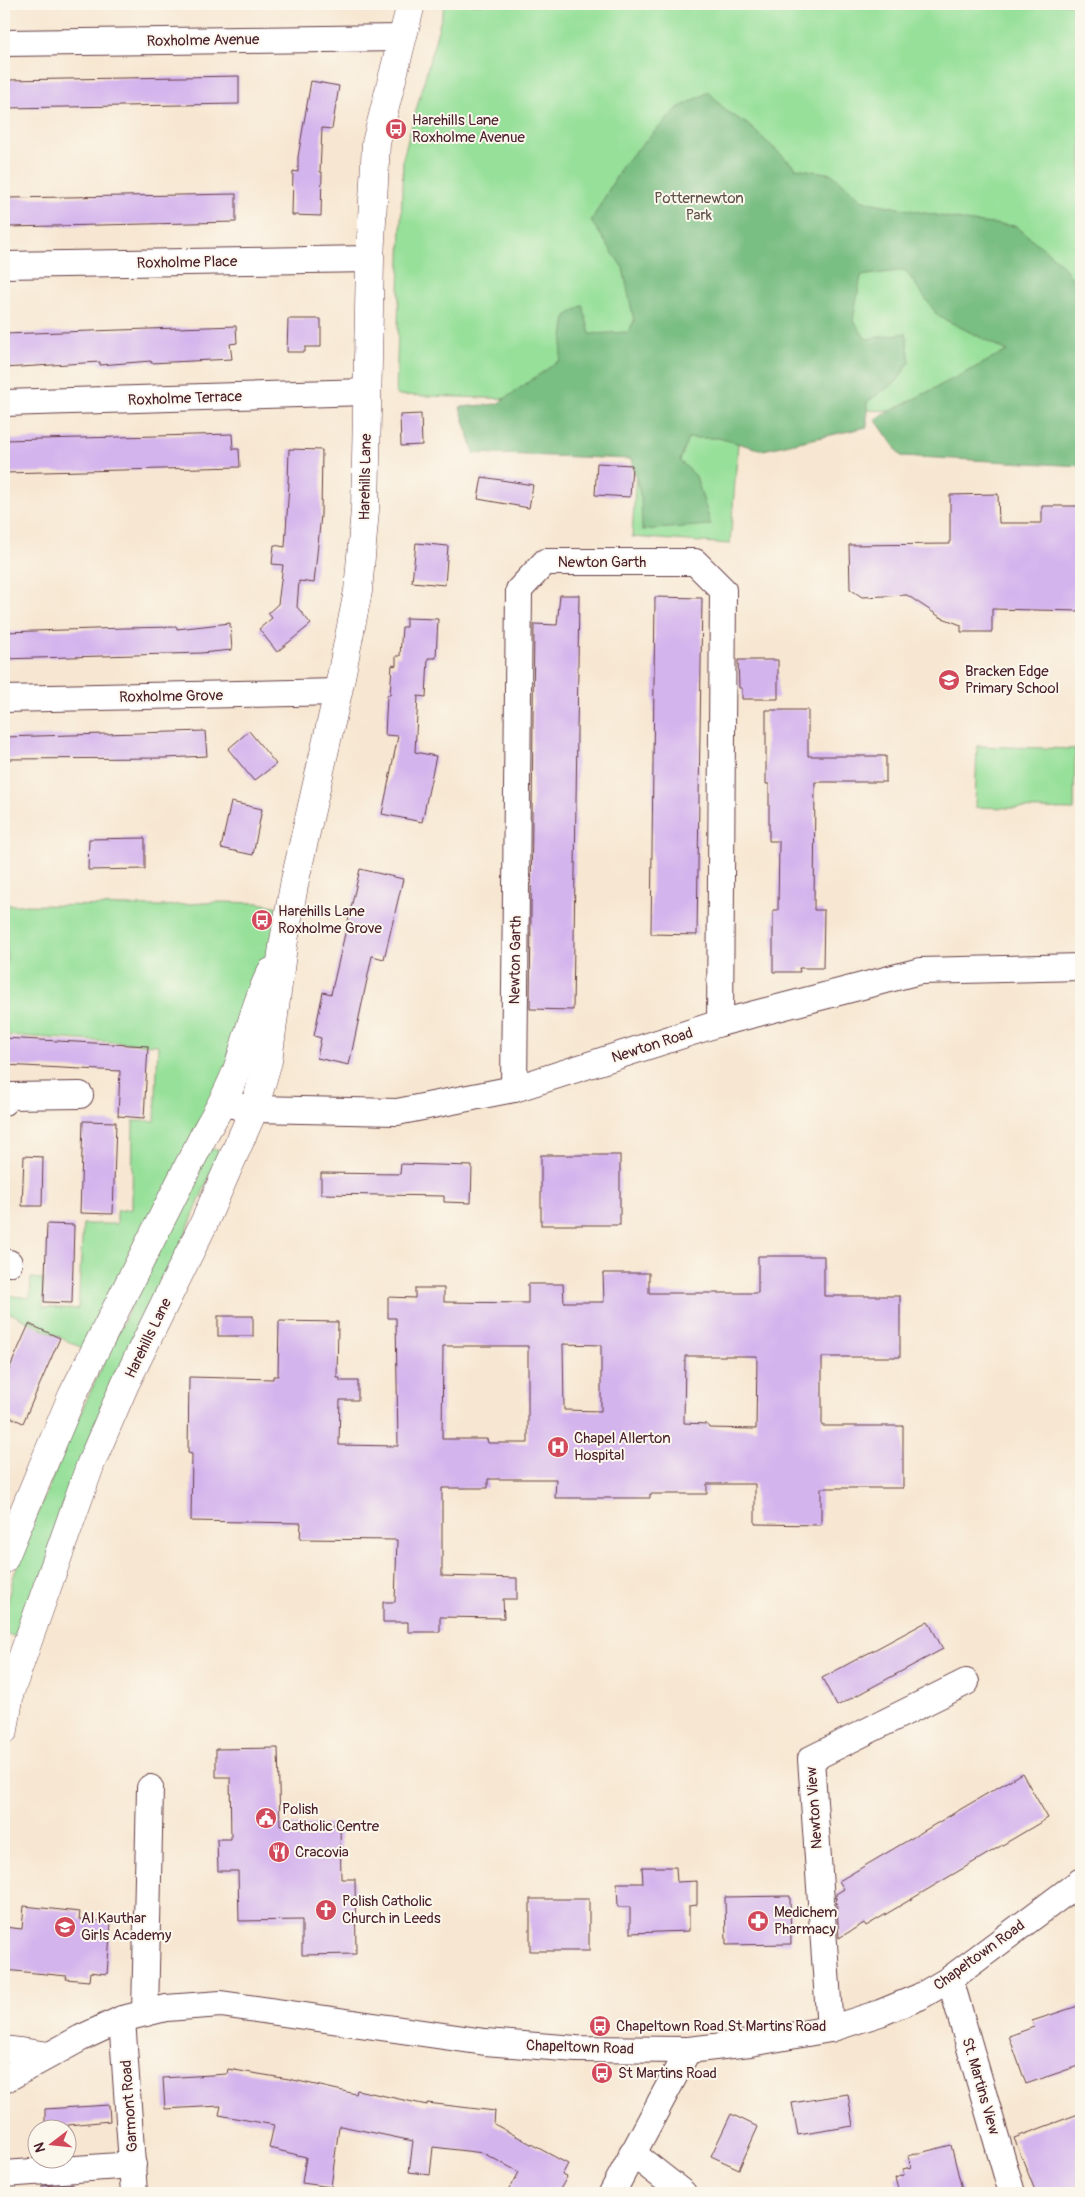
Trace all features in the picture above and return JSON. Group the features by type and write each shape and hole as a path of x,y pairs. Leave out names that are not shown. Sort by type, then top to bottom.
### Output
{"main road":[{"name":"Harehills Lane","path":"4,1730 7,1695 91,1463 125,1384 204,1223 254,1109 268,1061 283,946 358,591 365,510 366,392 376,143 411,4"},
{"name":"Harehills Lane","path":"4,1559 72,1396 222,1103 238,1066 258,998 283,946"}],"street":[{"name":"Roxholme Avenue","path":"4,43 402,38"},
{"name":"Roxholme Place","path":"4,265 370,259"},
{"name":"Roxholme Terrace","path":"4,403 366,392"},
{"name":"Newton Garth","path":"514,1089 519,590 544,562 695,562 723,590 720,1022"},
{"name":"Roxholme Grove","path":"4,699 338,692"},
{"name":"Newton Road","path":"222,1103 254,1109 397,1112 514,1089 720,1022 920,971 1081,967"},
{"path":"4,1102 9,1096 80,1095"},
{"name":"Newton View","path":"830,2029 811,1759 966,1682"},
{"name":"Garmont Road","path":"134,2193 134,2016 150,1788"},
{"name":"Chapeltown Road","path":"4,2080 48,2055 134,2016 166,2008 221,2004 485,2042 576,2049 688,2050 750,2043 830,2029 880,2013 920,1997 950,1979 1081,1881"},
{"name":"St. Martins View","path":"950,1979 1012,2193"},
{"path":"4,2049 48,2055"},
{"path":"612,2193 688,2050"},
{"path":"632,2153 683,2193"},
{"path":"4,2174 133,2165"}],"green space":[{"name":"Potternewton Park","path":"445,4 1081,4 1081,417 741,406 730,544 632,537 640,403 396,395 403,158"},
{"path":"709,92 725,110 747,124 796,168 832,174 863,201 972,222 1016,226 1061,263 1081,291 1081,466 901,456 875,419 1007,351 938,316 905,270 861,276 853,320 866,339 906,333 910,362 897,381 867,402 867,427 763,450 718,438 688,438 680,461 696,476 711,525 642,530 641,498 631,459 474,453 460,407 497,404 560,360 566,316 583,305 590,334 628,332 634,321 623,268 591,221 624,163 678,108"},
{"path":"977,746 1075,749 1074,810 975,807"},
{"path":"219,902 259,903 290,909 283,946 94,1354 4,1310 5,1295 30,1298 31,1278 43,1279 43,1307 78,1309 83,1224 117,1224 117,1211 132,1209 133,1121 155,1121 158,1045 4,1035 4,970 7,961 5,905 162,906"},
{"path":"209,1148 220,1151 17,1638 4,1632 5,1615 13,1579 26,1542 65,1447 125,1318"}],"building":[{"path":"239,76 239,104 7,108 7,80"},
{"path":"311,81 339,86 332,129 322,128 321,216 292,215 293,171 298,172 298,157"},
{"path":"236,194 236,222 9,227 9,198"},
{"path":"288,319 321,319 321,347 305,347 305,352 287,352"},
{"path":"236,326 237,343 230,344 232,359 151,363 151,361 100,365 100,362 4,368 4,334"},
{"path":"421,414 422,445 401,446 400,415"},
{"path":"232,434 233,449 239,449 240,467 4,473 4,440"},
{"path":"289,449 322,450 321,515 314,583 299,581 297,607 311,624 277,652 259,629 272,618 268,613 278,604 283,565 272,564 274,545 285,547"},
{"path":"597,463 632,465 630,497 595,495"},
{"path":"482,477 533,485 529,508 478,499"},
{"path":"998,494 999,523 1042,523 1042,506 1081,506 1081,611 992,609 992,632 961,632 961,625 940,617 907,595 862,597 850,589 849,545 950,544 950,495"},
{"path":"416,543 448,546 445,585 412,582"},
{"path":"560,595 579,595 573,1010 530,1009 534,624 557,625"},
{"path":"655,597 702,598 697,935 651,934"},
{"path":"406,618 438,619 436,658 428,658 426,697 418,696 415,752 436,756 422,822 382,814 398,736 385,735 387,695 390,695 392,665 396,666 396,656 400,656 402,627 406,627"},
{"path":"230,623 232,650 201,653 4,659 4,632 177,627 177,629"},
{"path":"738,660 778,660 778,699 742,699 742,688 739,688"},
{"path":"766,710 808,710 808,756 886,756 886,782 815,782 814,910 824,910 823,968 799,968 800,972 773,972 773,910 778,910 779,841 769,841 769,784 766,784"},
{"path":"205,731 207,756 4,759 4,737"},
{"path":"249,731 276,764 254,781 228,749"},
{"path":"231,802 262,809 253,855 221,848"},
{"path":"145,838 145,869 88,870 89,839"},
{"path":"360,869 403,879 384,959 372,956 349,1065 317,1058 321,1038 314,1036 323,992 331,994"},
{"path":"4,1038 148,1046 144,1118 118,1116 120,1071 4,1065"},
{"path":"83,1121 116,1122 113,1214 80,1213"},
{"path":"541,1155 620,1155 620,1225 541,1225"},
{"path":"24,1156 43,1157 42,1206 22,1206"},
{"path":"401,1164 472,1166 471,1203 444,1202 444,1196 321,1194 321,1173 400,1174"},
{"path":"47,1224 74,1225 72,1303 44,1302"},
{"path":"758,1256 824,1256 824,1296 900,1296 900,1357 822,1357 822,1426 903,1426 903,1488 821,1488 821,1525 755,1524 755,1484 707,1484 707,1494 650,1494 650,1498 555,1498 556,1479 488,1479 488,1488 442,1488 442,1576 517,1578 517,1599 503,1599 504,1618 440,1617 440,1632 408,1632 408,1622 383,1622 383,1602 395,1602 397,1540 300,1539 301,1523 191,1521 192,1454 188,1453 189,1377 273,1379 273,1376 278,1376 279,1321 338,1322 337,1378 340,1378 340,1381 358,1381 358,1400 340,1400 339,1445 398,1446 396,1318 388,1318 388,1297 415,1298 415,1288 444,1288 444,1302 528,1303 528,1284 563,1284 564,1302 604,1302 603,1273 649,1273 649,1293 758,1293","holes":["563,1344 601,1345 601,1411 564,1410","443,1346 528,1346 528,1443 488,1443 487,1439 442,1439","685,1356 757,1356 756,1429 709,1428 707,1424 684,1423"]},
{"path":"218,1316 253,1316 253,1336 218,1336"},
{"path":"29,1324 60,1338 23,1423 4,1414 4,1381"},
{"path":"928,1621 943,1649 837,1706 822,1678"},
{"path":"278,1748 280,1825 340,1824 341,1879 355,1879 356,1954 302,1955 302,1920 239,1921 238,1871 218,1871 217,1839 231,1839 230,1777 216,1777 216,1749"},
{"path":"1022,1773 1048,1818 866,1926 864,1923 839,1938 836,1894 844,1889 839,1881"},
{"path":"642,1867 676,1867 677,1882 697,1881 697,1905 689,1906 689,1931 630,1933 630,1907 618,1907 617,1883 643,1883"},
{"name":"Medichem Pharmacy","path":"790,1896 791,1944 726,1945 725,1897"},
{"path":"530,1899 589,1899 589,1951 530,1951"},
{"path":"24,1906 80,1912 79,1919 111,1922 107,1974 90,1972 89,1981 66,1979 67,1976 4,1970 4,1927 22,1929"},
{"path":"1081,2005 1081,2065 1026,2084 1009,2036 1034,2027 1032,2021"},
{"path":"228,2069 289,2079 356,2094 357,2090 427,2105 427,2103 495,2111 494,2124 568,2164 562,2175 567,2177 558,2193 508,2193 519,2172 483,2153 433,2147 430,2175 409,2172 413,2141 339,2126 331,2187 302,2183 306,2157 269,2148 274,2125 219,2115 221,2106 165,2109 163,2078 227,2074"},
{"path":"848,2094 853,2126 798,2135 792,2103"},
{"path":"109,2105 110,2121 78,2124 78,2120 45,2120 45,2109"},
{"path":"1081,2113 1081,2193 1036,2193 1014,2138"},
{"path":"731,2114 758,2127 739,2169 711,2156"},
{"path":"951,2145 963,2193 899,2193 895,2178 904,2175 903,2169 911,2167 908,2156"},
{"path":"72,2184 73,2193 42,2193 42,2186"}],"place":[{"name":"Harehills Lane Roxholme Avenue","path":"396,129"},
{"name":"Bracken Edge Primary School","path":"949,680"},
{"name":"Harehills Lane Roxholme Grove","path":"262,920"},
{"name":"Chapel Allerton Hospital","path":"558,1447"},
{"name":"Polish Catholic Centre","path":"266,1818"},
{"name":"Cracovia","path":"279,1852"},
{"name":"Polish Catholic Church in Leeds","path":"326,1910"},
{"name":"Medichem Pharmacy","path":"758,1921"},
{"name":"Al Kauthar Girls Academy","path":"65,1927"},
{"name":"Chapeltown Road St Martins Road","path":"600,2026"},
{"name":"St Martins Road","path":"602,2073"}]}
